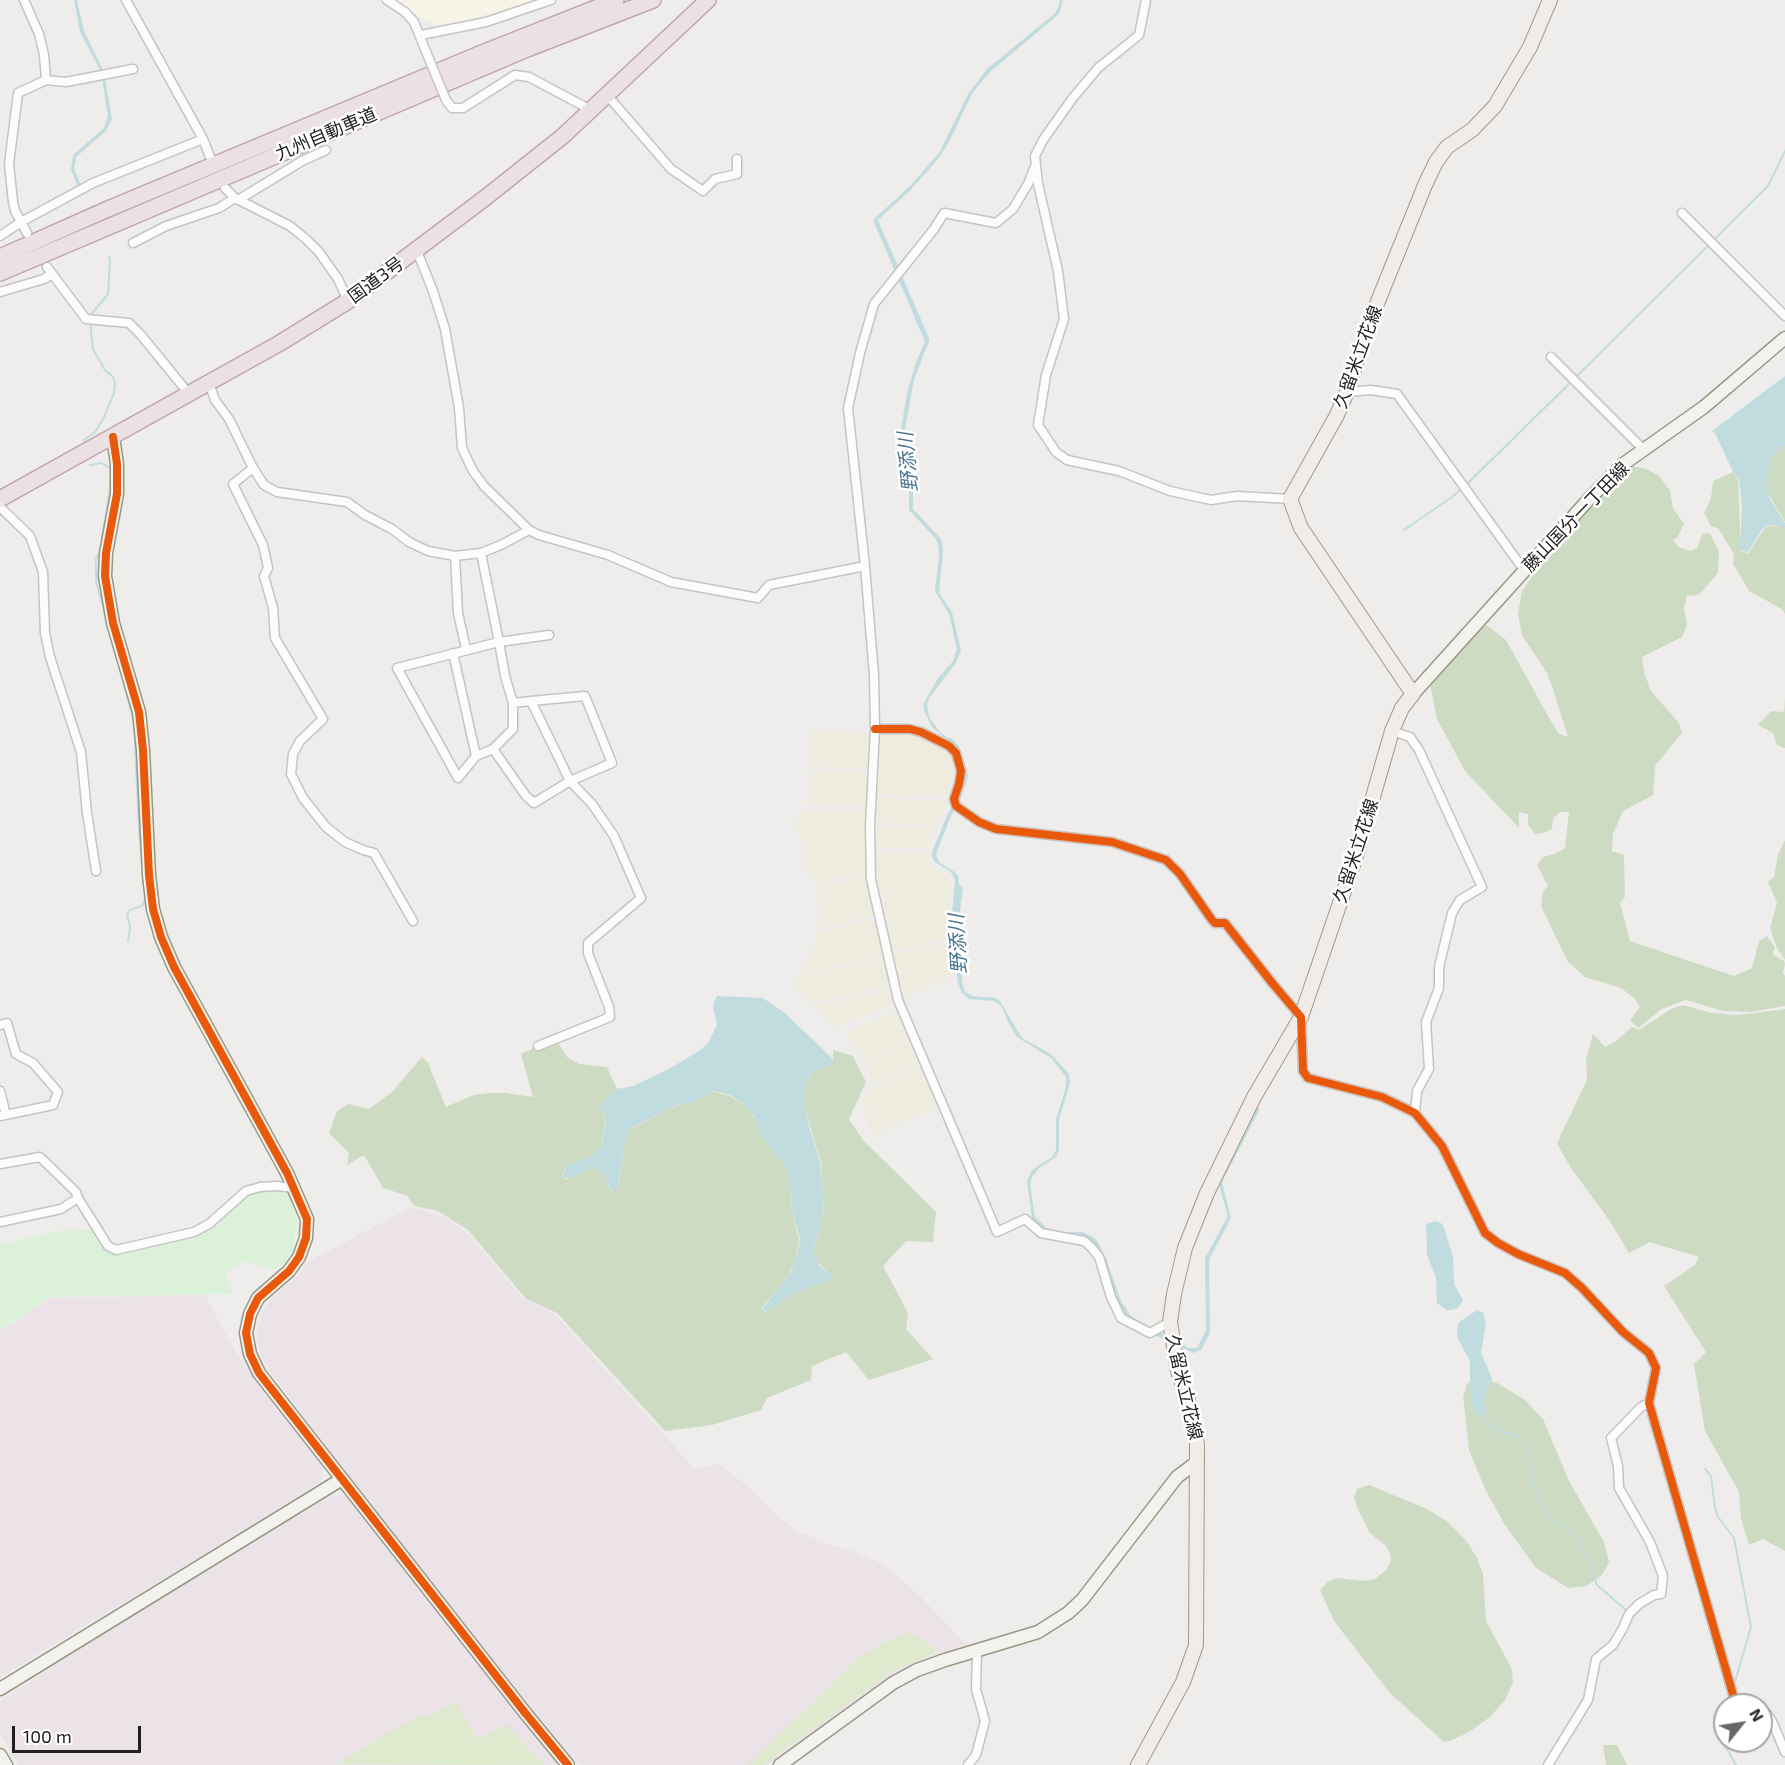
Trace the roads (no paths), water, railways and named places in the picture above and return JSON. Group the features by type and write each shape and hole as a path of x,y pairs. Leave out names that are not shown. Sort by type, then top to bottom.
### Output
{"highway":[{"name":"九州自動車道","path":"0,257 108,209 482,52 616,0"},
{"name":"九州自動車道","path":"0,273 506,58 653,0"},
{"name":"国道3号","path":"0,500 280,343 348,301 417,251 563,136 708,0"}],"main road":[{"name":"久留米立花線","path":"1290,499 1337,415 1347,392 1368,326 1436,162 1447,147 1472,130 1495,106 1530,47 1550,0"},
{"path":"1290,499 1301,528 1413,694"},
{"name":"久留米立花線","path":"1138,1765 1183,1682 1196,1645 1197,1462 1195,1425 1178,1371 1170,1322 1185,1248 1207,1193 1254,1096 1301,1017 1356,856 1392,731 1402,708 1413,694"}],"street":[{"path":"24,0 39,34 46,80"},
{"path":"126,0 203,139 210,157"},
{"path":"387,0 405,12 414,22 446,100 452,108 463,108 514,75 530,77 591,110"},
{"path":"421,35 486,22 551,0"},
{"path":"1146,0 1139,35 1098,68 1072,99 1043,140 1035,156 1035,166 1058,271 1064,319 1046,375 1038,425 1056,452 1067,460 1119,471 1193,498 1211,500 1238,496 1290,499"},
{"path":"27,233 13,202 9,164 18,93 46,80 66,82 133,69"},
{"path":"607,95 671,169 703,190 715,179 736,174 737,159"},
{"path":"0,236 93,183 203,139"},
{"path":"133,243 166,226 219,208 326,150"},
{"path":"1035,166 1029,182 1013,208 996,223 944,213 934,229 874,304 860,353 848,408 874,675 871,879 898,1000 997,1232 1025,1219 1041,1233 1084,1241 1099,1257 1110,1297 1121,1318 1150,1333 1170,1322"},
{"path":"225,188 237,199 290,226 306,239 319,252 338,279 348,301"},
{"path":"1682,213 1785,316"},
{"path":"417,251 445,328 459,408 462,448 473,471 484,486 529,530 538,535 608,555 671,582 758,598 769,585 865,566"},
{"path":"0,292 44,279 49,270 89,319 129,323 189,394"},
{"name":"藤山国分一丁田線","path":"1413,694 1622,465 1704,407 1785,338"},
{"path":"1551,357 1644,450"},
{"path":"209,383 215,400 229,419 264,485 277,492 347,502 409,542 428,551 455,556 481,553 529,530"},
{"path":"1347,392 1371,390 1397,394 1524,570"},
{"path":"113,437 117,464 117,494 106,553 105,576 113,623 139,712 153,909 161,937 174,967 294,1188 307,1219 306,1238 299,1257 288,1271 258,1298 250,1314 246,1333 250,1354 259,1373 568,1765"},
{"path":"254,468 233,484 263,545 268,568 264,576 273,608 275,638 323,719 300,741 292,754 291,774 303,798 326,827 345,842 374,853 413,921"},
{"path":"0,507 30,536 43,572 45,633 50,657 81,752 96,871"},
{"path":"481,553 499,642 505,676 513,703 513,729 493,748 476,756 458,778 397,668 466,649 499,642 549,635"},
{"path":"455,556 458,613 466,649"},
{"path":"453,653 476,756"},
{"path":"493,748 526,796 534,802 570,781 612,763 585,696 513,703"},
{"path":"531,701 570,781 592,804 614,836 641,898 588,943 588,953 609,1007 610,1017 537,1046"},
{"path":"875,729 921,732 949,746 956,753 961,771 954,799 956,806 979,822 996,829 1112,842 1166,860 1180,874 1212,920 1215,923 1225,923 1301,1017 1303,1071 1308,1078 1382,1097 1415,1113 1442,1146 1485,1233 1497,1244 1565,1274 1582,1288 1623,1332 1649,1353 1656,1368 1649,1403 1733,1693"},
{"path":"1392,731 1410,737 1419,750 1482,887 1460,900 1452,913 1439,966 1439,987 1426,1022 1429,1069 1417,1091 1415,1113"},
{"path":"0,1025 7,1023 16,1054 33,1063 58,1092 53,1105 3,1115 0,1091"},
{"path":"0,1164 40,1157 76,1192 108,1246 116,1250 194,1232 209,1224 246,1191 276,1186 294,1188"},
{"path":"0,1222 61,1209 78,1198"},
{"path":"1548,1765 1588,1700 1596,1659 1613,1645 1629,1614 1639,1604 1654,1595 1661,1594 1663,1576 1650,1542 1619,1488 1618,1467 1611,1438 1641,1407 1649,1403"},
{"path":"780,1765 893,1683 917,1670 1038,1632 1068,1613 1082,1600 1177,1477 1197,1462"},
{"path":"0,1689 342,1479"},
{"path":"968,1765 976,1755 985,1721 976,1689 977,1652"},
{"path":"1773,1723 1785,1752"},
{"path":"0,1755 6,1765"}],"water":[{"path":"74,0 77,0 84,31 104,72 112,119 106,131 76,157 74,169 85,194 81,195 71,169 73,155 104,128 108,116 101,72 80,32"},
{"name":"野添川","path":"1060,0 1063,0 1059,14 991,71 973,92 948,144 938,159 912,189 878,220 929,338 914,380 905,429 913,457 913,509 941,539 943,550 939,593 952,612 961,651 955,664 929,698 927,705 929,717 939,731 959,746 968,776 936,854 939,862 956,873 959,877 959,885 963,888 957,933 965,992 973,996 995,998 1000,1001 1022,1038 1051,1054 1069,1074 1070,1083 1059,1120 1059,1150 1056,1157 1039,1168 1032,1177 1030,1185 1035,1217 1047,1228 1062,1232 1083,1232 1093,1237 1106,1258 1121,1301 1130,1315 1189,1348 1197,1348 1206,1330 1205,1258 1228,1216 1219,1185 1256,1108 1260,1109 1222,1182 1231,1218 1209,1260 1210,1333 1201,1350 1194,1353 1166,1341 1129,1320 1118,1302 1103,1259 1092,1241 1082,1235 1047,1230 1032,1218 1027,1181 1032,1170 1052,1157 1056,1150 1056,1119 1066,1087 1066,1077 1051,1058 1017,1037 1001,1005 993,1001 969,999 962,993 958,983 950,933 955,880 951,872 935,862 931,855 965,775 957,748 932,727 924,711 924,703 938,678 953,661 957,649 949,614 935,591 938,544 909,510 909,456 901,429 907,393 917,359 925,342 873,220 910,186 939,153 968,94 987,69 1054,14"},
{"path":"1785,376 1785,445 1770,457 1766,485 1769,498 1785,523 1785,528 1766,526 1746,553 1740,548 1742,506 1739,479 1712,431"},
{"path":"717,996 763,998 785,1013 833,1059 830,1065 814,1071 807,1079 803,1096 808,1123 820,1161 824,1200 822,1218 813,1251 820,1266 833,1277 831,1280 798,1291 765,1312 762,1309 791,1272 800,1239 792,1211 787,1168 761,1136 754,1116 742,1103 730,1095 713,1091 692,1103 679,1104 631,1128 626,1137 618,1187 615,1191 609,1189 605,1174 597,1169 588,1169 571,1179 565,1178 562,1174 567,1166 592,1156 601,1146 606,1124 605,1115 600,1109 601,1105 616,1089 633,1086 669,1069 708,1043 717,1025 713,1006"},
{"path":"1435,1221 1441,1223 1444,1228 1453,1257 1454,1284 1463,1300 1458,1308 1452,1310 1446,1310 1437,1303 1436,1278 1427,1255 1426,1224"},
{"path":"1477,1310 1483,1313 1486,1323 1481,1353 1492,1378 1484,1400 1486,1414 1482,1417 1475,1411 1472,1403 1470,1361 1457,1337 1459,1322"}],"waterway":[{"path":"1576,377 1768,186 1785,151"},
{"path":"90,316 108,294 109,257"},
{"path":"84,442 95,432 104,417 114,393 115,383 93,349 90,322"},
{"path":"1467,484 1572,381"},
{"path":"90,465 101,463 110,468 111,476"},
{"path":"106,617 96,581 96,559 100,552 111,482"},
{"path":"1404,530 1462,488"},
{"path":"117,657 134,723 142,862"},
{"path":"128,941 130,927 127,914 130,910 142,906 145,900 144,883"},
{"path":"1483,1416 1496,1431 1517,1436 1528,1447 1532,1481 1541,1505 1554,1521 1579,1540 1597,1585 1626,1610"},
{"path":"1705,1469 1711,1476 1718,1517 1734,1538 1751,1627 1734,1685"},
{"path":"1729,1753 1736,1765"}]}
